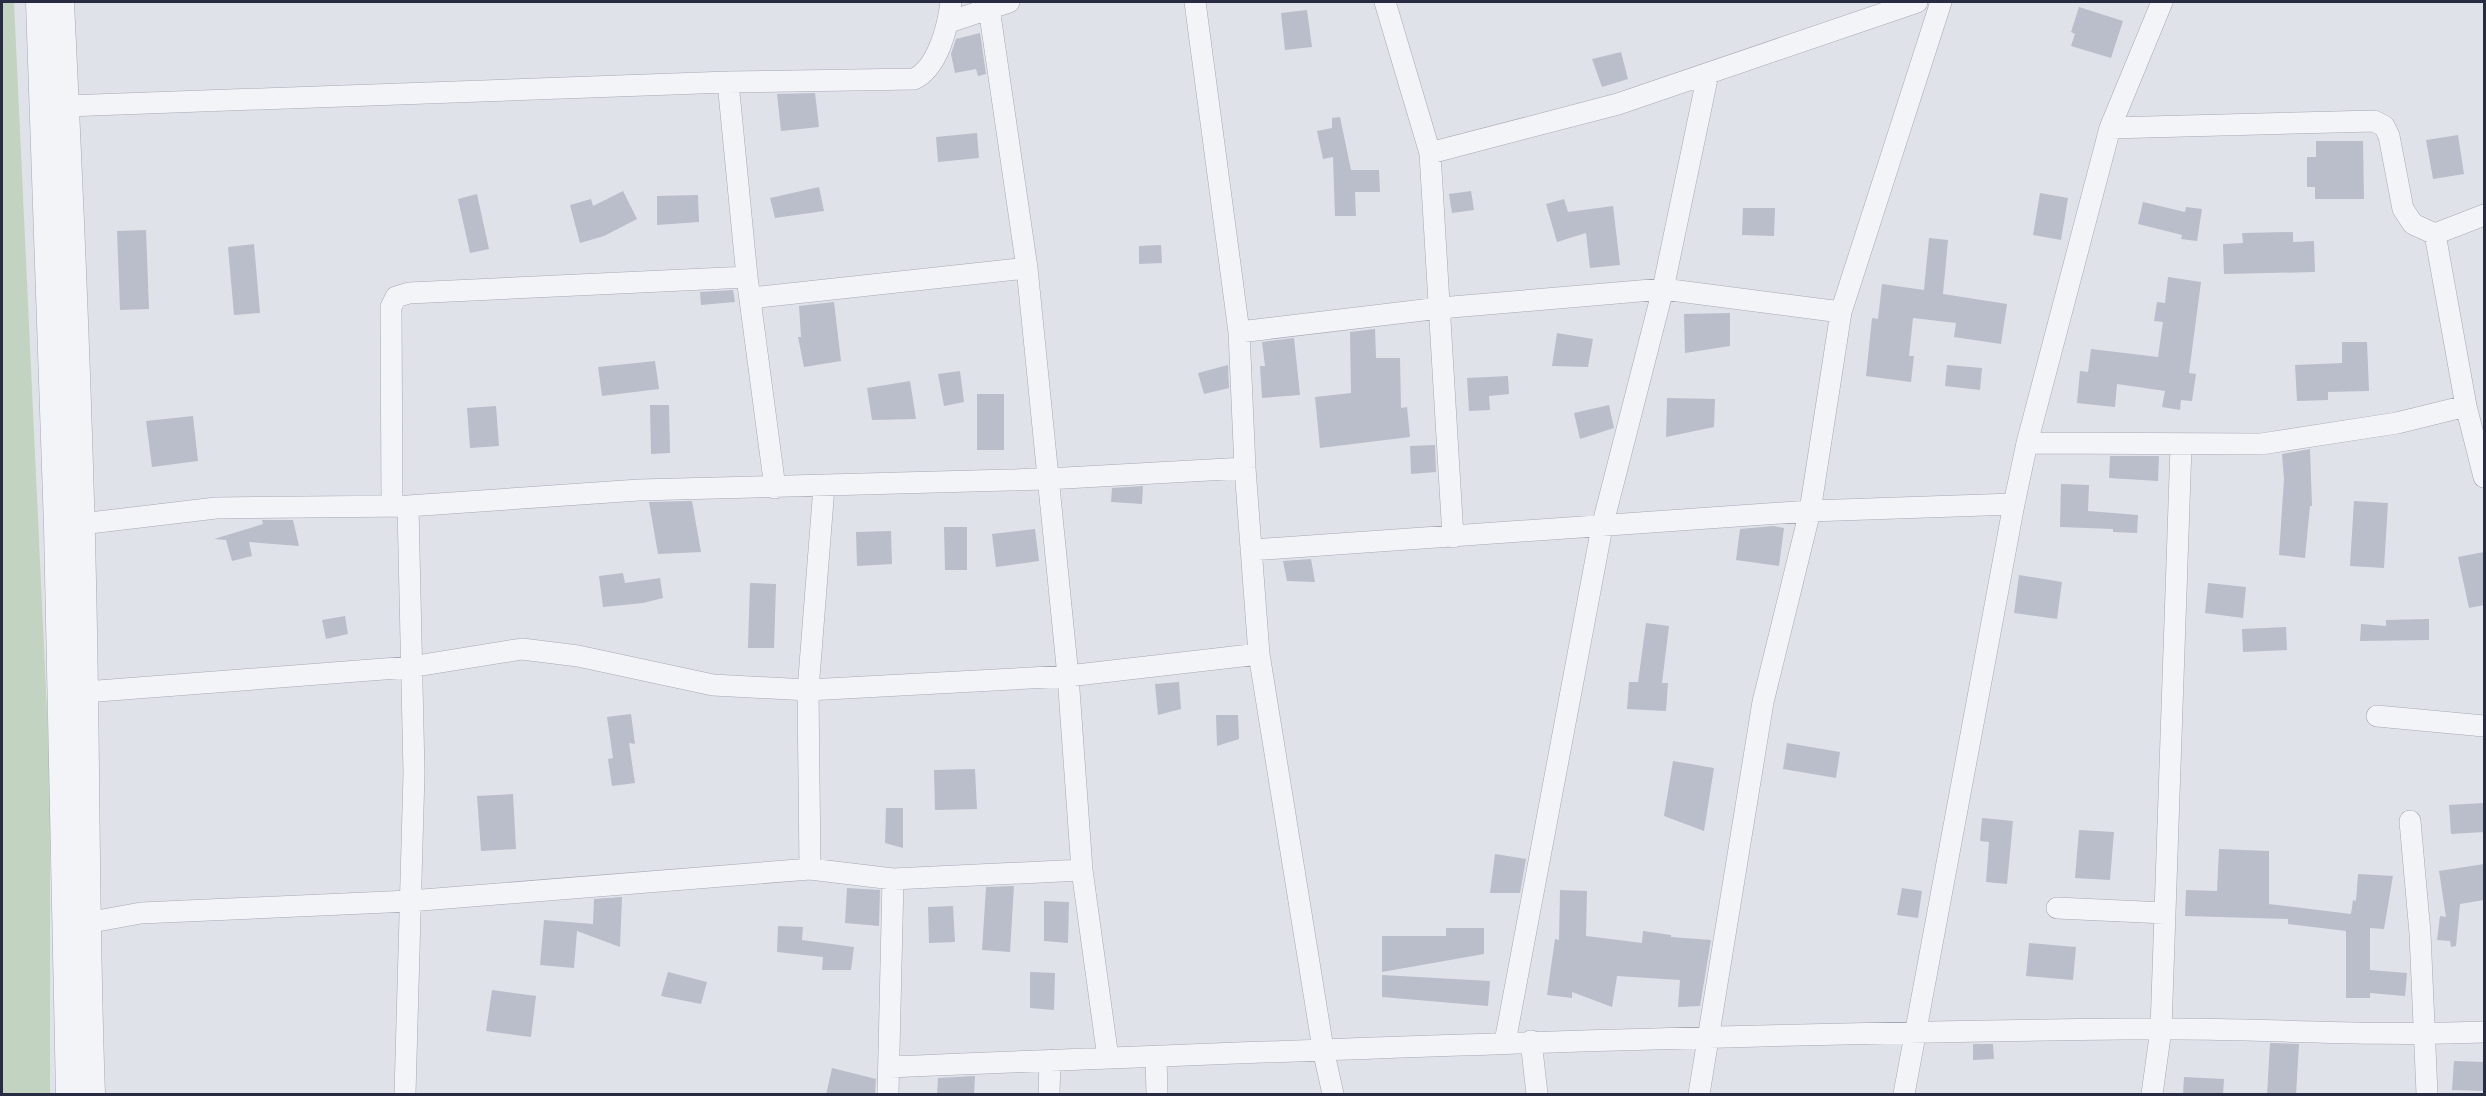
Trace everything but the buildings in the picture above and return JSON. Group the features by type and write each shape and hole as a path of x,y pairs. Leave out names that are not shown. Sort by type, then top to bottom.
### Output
{"street":[{"path":"39,2 57,514 69,1095"},
{"path":"61,2 81,524 85,692 86,924 92,1095"},
{"path":"66,106 728,82 914,79 924,75 950,12 988,8 1009,2"},
{"path":"1195,2 1239,332 1245,468 1259,654 1323,1049 1334,1095"},
{"path":"1384,2 1430,153 1453,537"},
{"path":"1430,153 1618,104 1917,2"},
{"path":"1699,1095 1763,702 1810,511 1841,312 1941,2"},
{"path":"1904,1095 2027,443 2110,128 2162,2"},
{"path":"988,8 1027,268 1068,676 1082,870 1108,1058"},
{"path":"1504,1042 1602,527 1663,289 1708,74"},
{"path":"728,82 747,277 775,488"},
{"path":"2110,128 2374,121 2384,126 2390,136 2403,208 2413,224 2435,234 2484,215"},
{"path":"2435,234 2466,406 2484,477"},
{"path":"751,298 1027,268"},
{"path":"405,1095 414,773 391,307 396,297 409,292 747,277"},
{"path":"1239,332 1440,308 1663,289 1841,312"},
{"path":"2027,443 2181,446 2261,444 2397,423 2466,406"},
{"path":"2152,1095 2161,1029 2181,446"},
{"path":"81,524 216,508 400,506 639,490 824,487 1047,479 1245,468"},
{"path":"810,869 808,690 824,487"},
{"path":"1251,550 1810,511 2014,504"},
{"path":"85,692 410,667 522,649 578,656 713,685 808,690 1068,676 1259,654"},
{"path":"2377,716 2484,726"},
{"path":"2410,821 2420,933 2422,1035 2427,1095"},
{"path":"86,924 141,914 410,901 810,869 893,879 1082,870"},
{"path":"888,1095 893,879"},
{"path":"2057,908 2165,913"},
{"path":"890,1067 1708,1036 2161,1029 2422,1035 2484,1032"},
{"path":"1531,1041 1537,1095"},
{"path":"1156,1056 1157,1095"},
{"path":"1049,1095 1050,1060"}],"green space":[{"path":"2,2 14,2 50,776 50,1094 2,1094"}]}
